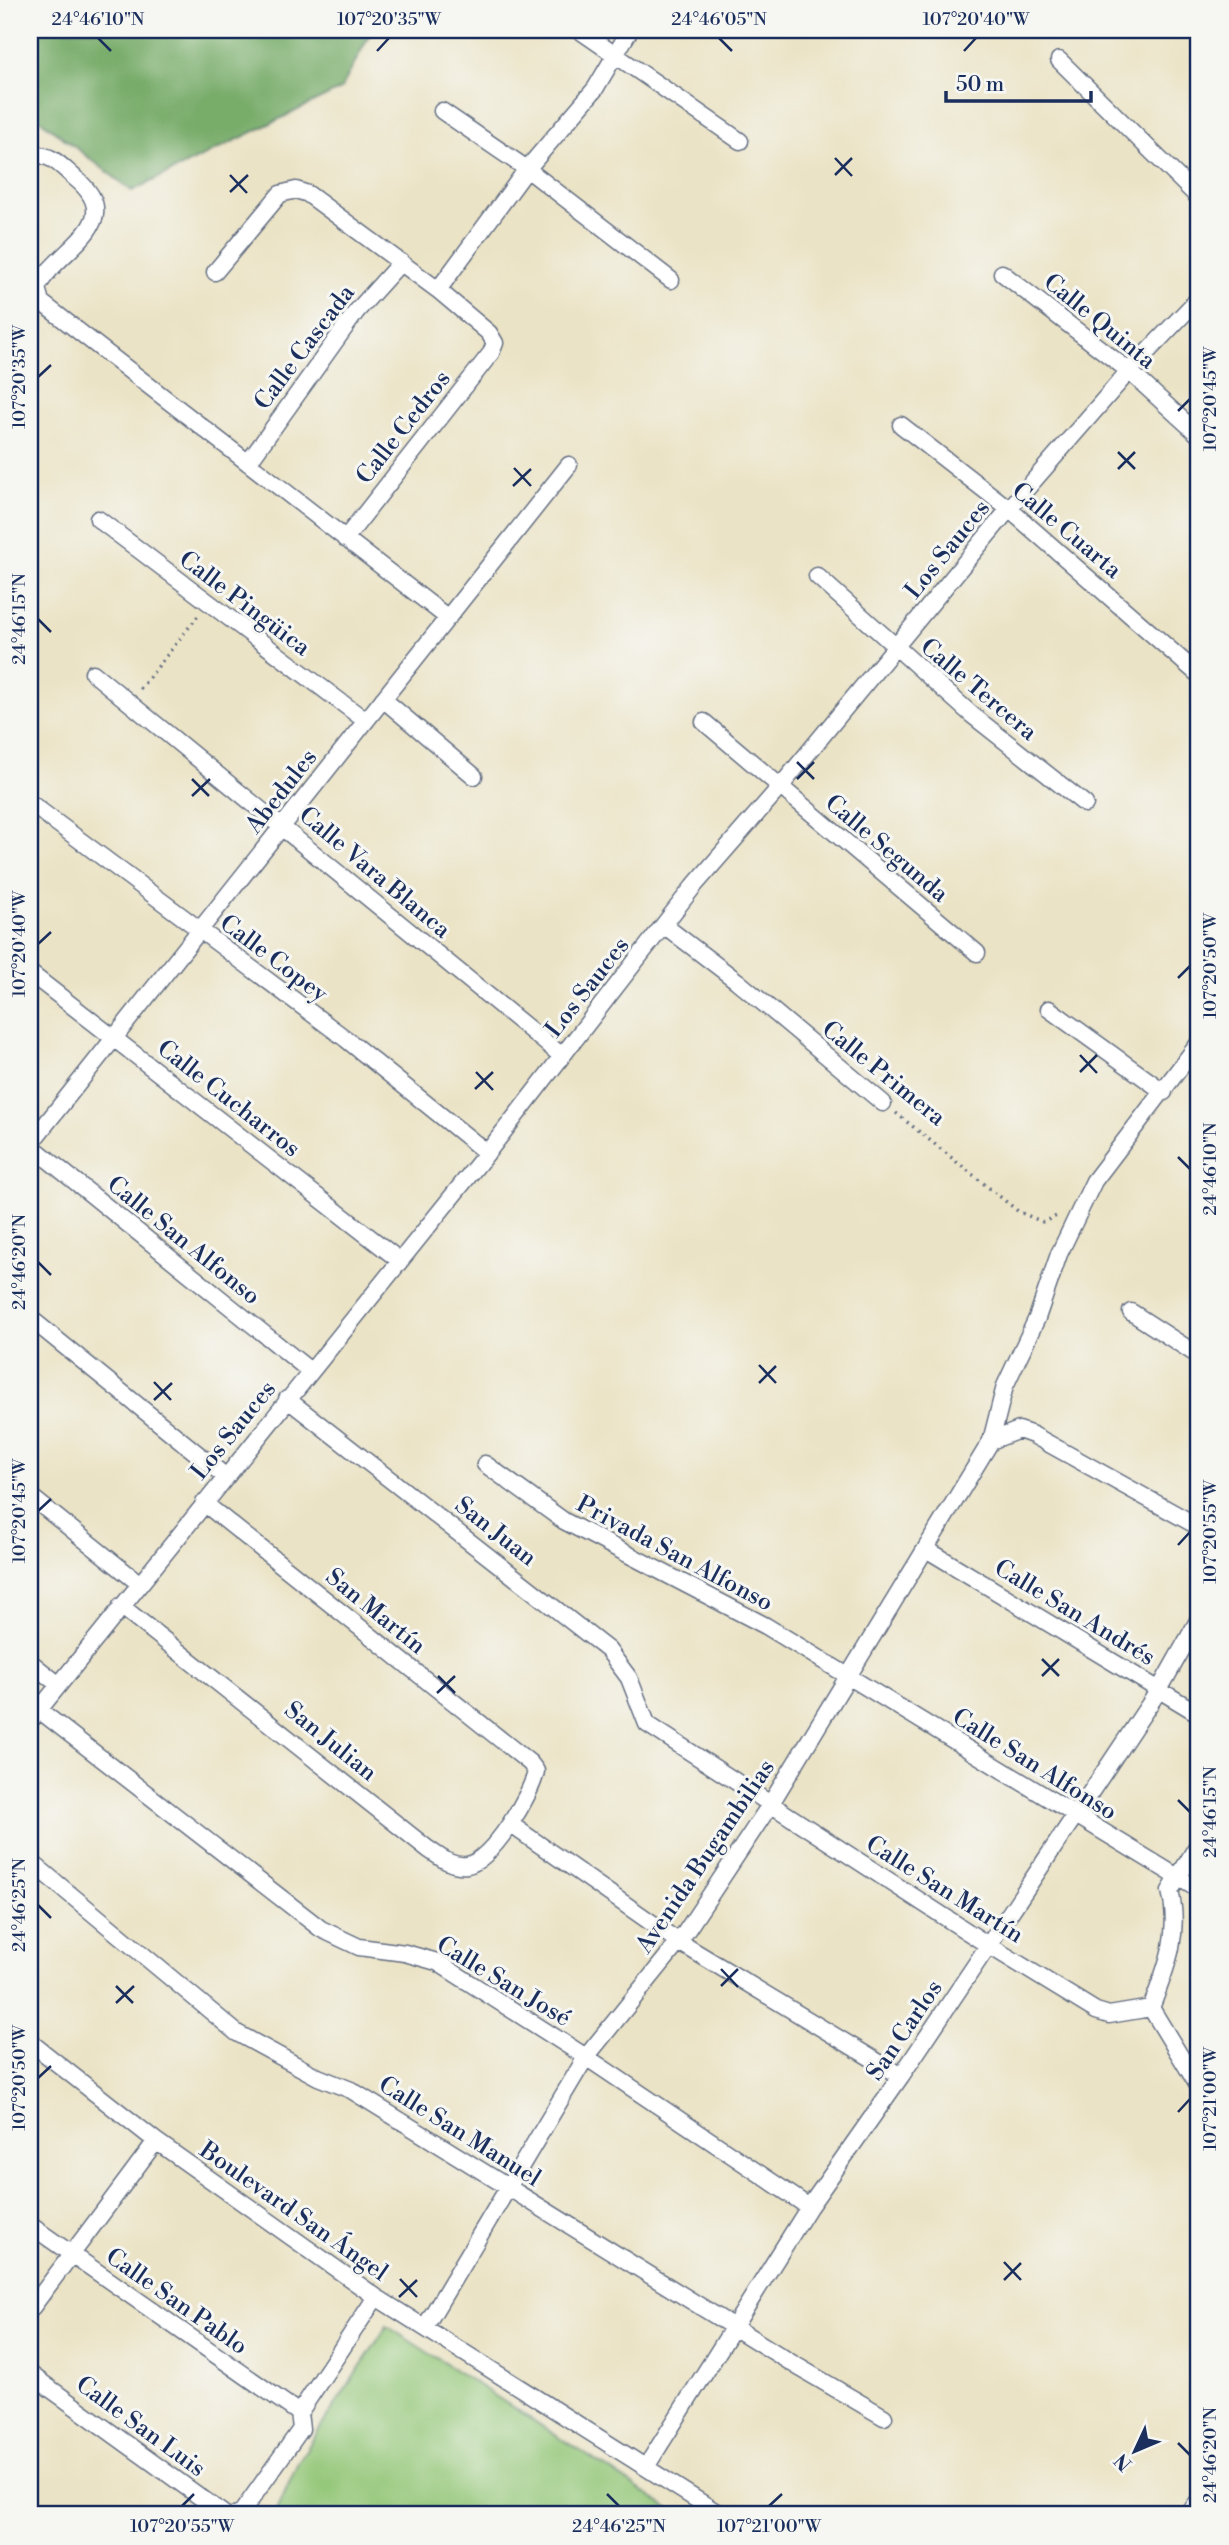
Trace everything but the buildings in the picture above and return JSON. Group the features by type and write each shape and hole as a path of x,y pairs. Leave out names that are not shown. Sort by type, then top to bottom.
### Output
{"street":[{"path":"579,30 740,141"},
{"path":"215,272 280,194 296,190 308,194 438,290 527,169 595,89 631,30"},
{"path":"1059,60 1199,198"},
{"path":"442,111 527,169 671,280"},
{"path":"30,154 46,154 93,193 98,210 92,226 43,275 37,288 41,302 448,618"},
{"name":"Calle Cascada","path":"248,463 356,312 401,262"},
{"name":"Calle Quinta","path":"1002,272 1129,371 1199,435"},
{"name":"Calle Cedros","path":"345,539 491,353 495,343 489,333 438,290"},
{"name":"Los Sauces","path":"34,1716 487,1153 693,887 780,787 1009,509 1129,371 1199,298"},
{"name":"Calle Cuarta","path":"901,425 1009,509 1199,675"},
{"name":"Abedules","path":"30,1145 569,465"},
{"name":"Calle Pingüica","path":"98,519 207,604 366,721"},
{"name":"Calle Tercera","path":"817,576 972,715 1085,804"},
{"name":"Calle Vara Blanca","path":"93,673 283,825 562,1056"},
{"path":"383,699 474,776"},
{"name":"Calle Segunda","path":"704,722 977,953"},
{"name":"Calle Copey","path":"30,803 346,1039 487,1153"},
{"name":"Calle Primera","path":"665,926 883,1103"},
{"name":"Calle Cucharros","path":"30,973 399,1260"},
{"path":"1049,1009 1164,1092"},
{"name":"Avenida Bugambilias","path":"425,2327 586,2057 679,1942 770,1805 926,1549 991,1441 1005,1386 1037,1318 1059,1254 1082,1203 1094,1181 1199,1044"},
{"name":"Calle San Alfonso","path":"30,1145 310,1371"},
{"path":"1131,1312 1199,1356"},
{"path":"30,1318 226,1477"},
{"name":"San Juan","path":"287,1399 608,1650 629,1678 647,1724"},
{"path":"991,1441 1019,1430 1033,1434 1199,1527"},
{"name":"Privada San Alfonso","path":"485,1464 564,1521 690,1584 848,1675"},
{"path":"30,1496 140,1584"},
{"name":"San Martín","path":"204,1503 530,1763 536,1771 534,1782 510,1824"},
{"name":"Calle San Andrés","path":"926,1549 1199,1714"},
{"name":"San Julian","path":"121,1606 428,1849 452,1864 470,1865 482,1857 510,1824"},
{"name":"San Carlos","path":"646,2467 809,2207 901,2076 1160,1690 1199,1619"},
{"path":"30,1661 59,1685"},
{"name":"Calle San Alfonso","path":"848,1675 1199,1890"},
{"name":"Calle San José","path":"34,1716 321,1929 359,1947 405,1953 437,1962 586,2057 809,2207"},
{"name":"Calle San Martín","path":"647,1724 1096,2011 1110,2015 1151,2008"},
{"path":"510,1824 679,1942 901,2076"},
{"path":"1199,1843 1170,1891 1174,1909 1171,1958 1151,2008 1199,2087"},
{"name":"Calle San Manuel","path":"30,1861 237,2033 318,2077 351,2090 734,2328 884,2417"},
{"name":"Boulevard San Ángel","path":"30,2042 156,2141 376,2297 721,2515"},
{"path":"30,2310 156,2141"},
{"name":"Calle San Pablo","path":"30,2224 299,2413"},
{"path":"235,2515 242,2512 302,2429 299,2413 376,2297"},
{"name":"Calle San Luis","path":"30,2374 225,2515"},
{"path":"1188,2515 1199,2500"}],"path":[{"path":"129,701 207,604"},
{"name":"Calle Primera","path":"883,1103 1033,1220 1043,1222 1082,1203"}],"green space":[{"path":"30,30 372,30 341,89 132,191 30,112"},
{"path":"387,2326 679,2515 275,2515 298,2462"}]}
